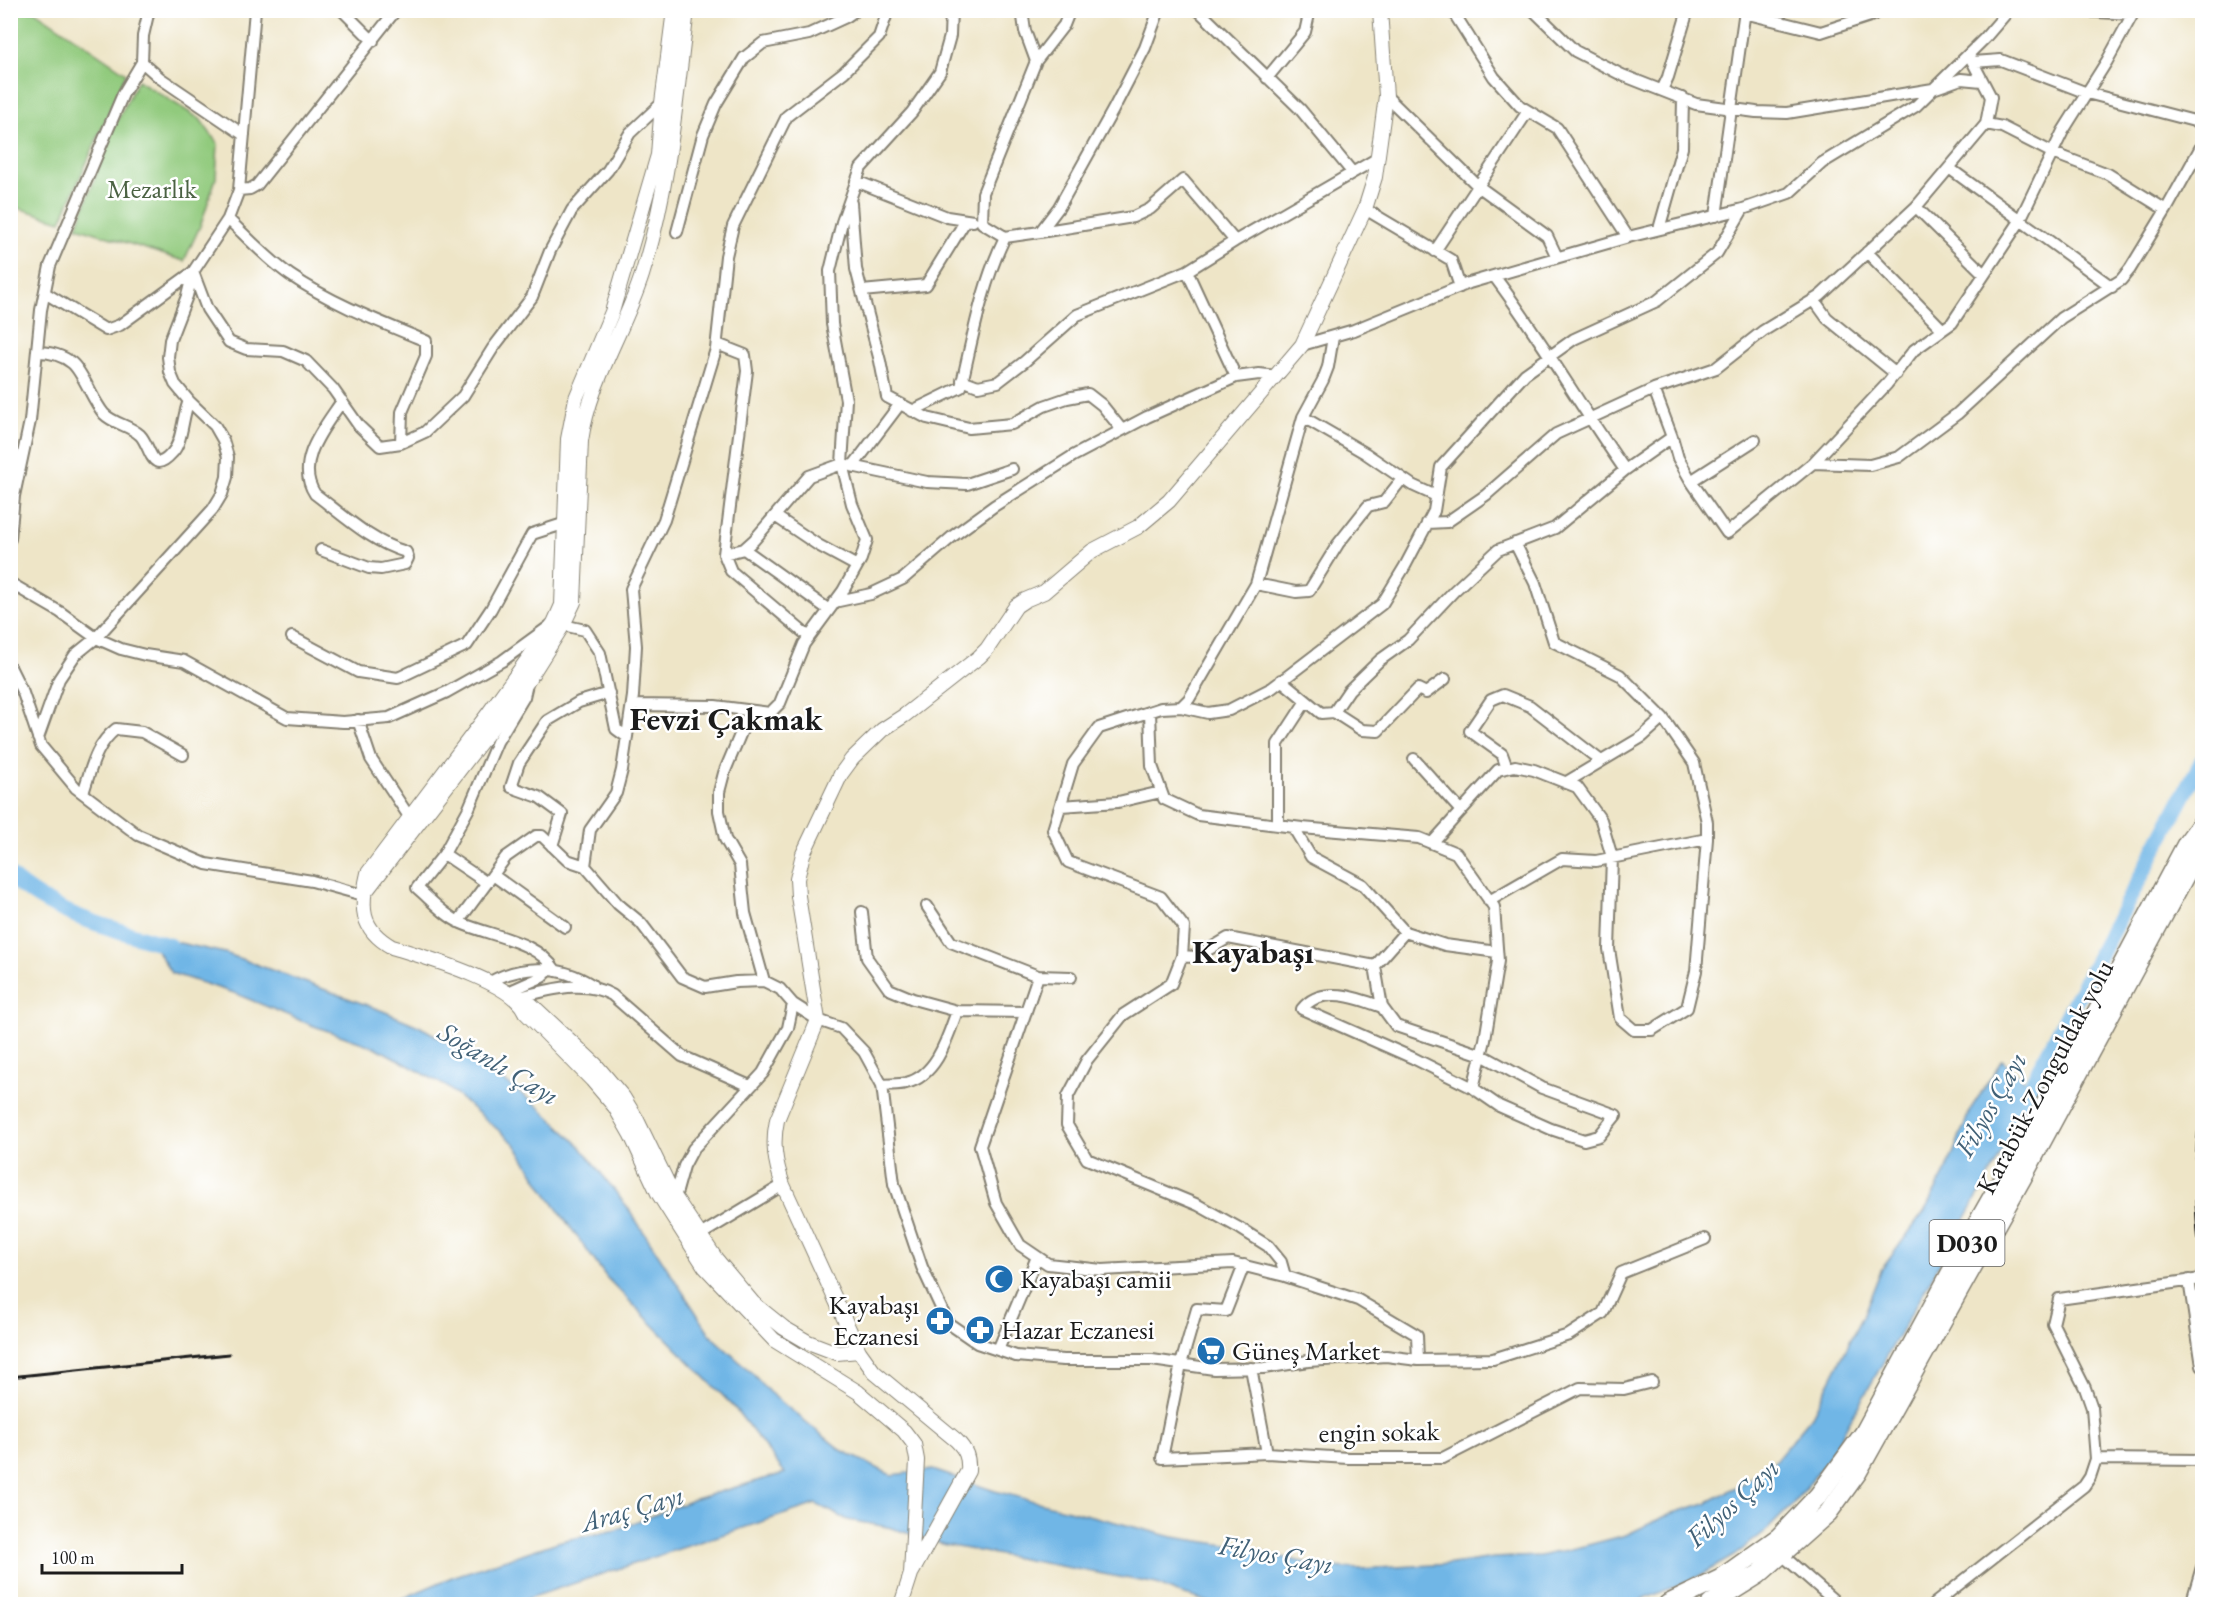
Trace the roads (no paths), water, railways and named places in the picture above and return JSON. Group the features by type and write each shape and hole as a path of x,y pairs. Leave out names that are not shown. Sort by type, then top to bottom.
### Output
{"highway":[{"name":"Karabük-Zonguldak yolu","path":"1668,1605 1720,1579 1779,1537 1818,1496 1864,1433 1982,1215 2093,1020 2187,843 2202,823"},
{"name":"Karabük-Zonguldak yolu","path":"1711,1605 1759,1574 1828,1513 1857,1473 2022,1178 2202,847"}],"street":[{"path":"10,539 14,477 30,421 37,352 51,266 123,94 142,62 143,36 148,10"},
{"path":"38,738 58,679 75,655 96,638 213,509 222,494 227,477 228,458 223,440 215,426 175,384 170,372 168,357 170,340 187,296 193,272 228,219 239,190 255,10"},
{"path":"342,10 372,41"},
{"path":"239,190 246,190 257,185 396,10"},
{"path":"363,895 527,682 558,624 562,605 563,524 568,439 576,398 612,312 658,155 662,102 674,10"},
{"path":"687,10 666,174 656,226 630,307 584,418 574,602 368,873 363,895 365,918 369,928 383,942 392,947 490,982 515,998 532,1005 614,1085 637,1120 669,1200 705,1267 774,1340 858,1392 904,1431 914,1444 917,1460 919,1548"},
{"path":"677,232 703,135 716,104 744,58 763,44 809,34 856,10"},
{"path":"585,866 590,830 616,793 619,784 632,705 636,646 632,590 664,520 717,344 726,256 733,226 787,116 844,72 879,38 888,10"},
{"path":"632,705 715,706 770,714 780,703 804,644 857,566 867,540 852,504 847,465 846,400 832,324 830,271 861,168 912,112 940,72 950,36 951,10"},
{"path":"1022,10 1025,31 1036,62"},
{"path":"982,222 983,193 1036,62 1064,25 1070,10"},
{"path":"1040,232 1059,207 1113,111 1145,48 1159,10"},
{"path":"1198,10 1300,109 1352,172"},
{"path":"1267,78 1305,32 1310,10"},
{"path":"900,1604 919,1548 968,1471 969,1459 965,1449 956,1440 874,1372 859,1351 783,1185 774,1154 773,1138 777,1120 818,1020 797,879 803,854 846,766 866,744 979,657 1017,606 1044,592 1092,551 1138,527 1169,501 1302,345 1365,209 1375,177 1386,96 1380,10"},
{"path":"1452,10 1494,77 1520,106 1557,128 1628,237"},
{"path":"1533,10 1575,51 1622,75 1696,104 1756,112 1787,113 1933,89 1961,79 1982,81"},
{"path":"1662,90 1688,10"},
{"path":"1302,345 1333,337 1494,276 1628,237 1743,209 1789,193 1822,163 1916,106 1971,58 2009,10"},
{"path":"1654,389 1678,458 1727,533 1813,463 1896,374 1914,350 1952,322 2021,219 2063,131 2134,12 2062,10"},
{"path":"1716,216 1745,12 1821,32 1874,12"},
{"path":"1427,523 1448,522 1486,495 1556,434 1654,389 1716,368 1763,331 1814,300 1916,207 1986,124 1991,97 1971,58"},
{"path":"1971,58 2001,60 2087,93 2202,123"},
{"path":"142,62 160,78 244,135"},
{"path":"1386,96 1478,186 1547,236 1557,257"},
{"path":"1659,229 1682,148 1683,99"},
{"path":"193,272 207,309 229,342 246,349 283,351 306,361 342,401 359,426 380,446 401,443 425,432 464,396 493,348 532,297 550,251 572,210 608,170 630,133 662,102"},
{"path":"1435,250 1528,111"},
{"path":"1986,124 2002,127 2053,153 2108,174 2166,210"},
{"path":"1813,463 1870,465 1899,457 1957,414 2055,323 2112,287 2130,269 2202,145"},
{"path":"962,380 978,386 998,382 1077,315 1187,271 1378,158"},
{"path":"1949,168 2112,287"},
{"path":"856,181 947,217 982,222 1005,237 1133,217 1150,209 1184,180 1235,241"},
{"path":"851,197 856,269 887,397 927,418 969,428 1012,424 1044,406 1088,394 1102,405 1122,430"},
{"path":"1916,207 1983,273"},
{"path":"1365,209 1451,260 1460,287"},
{"path":"1285,1276 1281,1262 1268,1246 1241,1229 1198,1205 1087,1159 1067,1125 1068,1096 1087,1060 1123,1015 1171,984 1182,956 1184,927 1161,897 1068,862 1053,830 1073,764 1099,728 1161,708 1181,707 1208,713 1229,710 1272,688 1382,604 1434,511 1441,467 1525,374 1574,339 1657,301 1717,253 1743,209"},
{"path":"228,219 278,265 297,279 380,323 426,341 426,356 402,412 401,443"},
{"path":"862,291 926,285 966,220"},
{"path":"912,411 961,387 982,297 995,258 1005,237"},
{"path":"1867,252 1942,329"},
{"path":"1187,271 1236,377"},
{"path":"45,293 106,330 120,325 193,272"},
{"path":"1494,276 1551,356 1589,419 1625,470"},
{"path":"1814,300 1827,318 1896,374"},
{"path":"1181,707 1189,699 1256,584 1303,417 1328,367 1333,337"},
{"path":"717,344 745,355 747,371 724,554 731,572 809,637"},
{"path":"37,352 58,355 75,365 97,405 111,420 139,434 146,442 151,458 155,461 169,457 177,448 189,401"},
{"path":"744,549 831,606 871,594 903,579 994,506 1073,456 1147,417 1236,377 1259,374 1276,376"},
{"path":"321,550 375,569 405,564 408,558 406,552 371,536 315,494 310,487 307,468 309,458 342,401"},
{"path":"847,465 900,404"},
{"path":"1303,417 1365,453 1402,479 1436,496"},
{"path":"1334,712 1349,690 1380,660 1408,640 1454,591 1498,550 1555,528 1625,470 1672,437"},
{"path":"1691,481 1755,440"},
{"path":"724,554 744,549 809,476 847,465 927,482 967,484 1012,469"},
{"path":"1256,584 1296,592 1309,591 1338,544 1368,506 1384,502 1402,479"},
{"path":"775,516 818,545 857,566"},
{"path":"292,637 358,672 398,678 467,645 491,609 532,534 563,524"},
{"path":"1432,843 1498,770 1515,766 1534,770 1577,787 1601,820 1612,857 1609,950 1620,1018 1634,1030 1652,1030 1687,1008 1696,971 1707,840 1707,822 1694,763 1663,718 1620,675 1554,642 1535,583 1515,543"},
{"path":"10,582 60,612 96,638 133,653 184,661 287,718 343,722 389,718 447,692 502,661 558,624 585,630 600,653 616,729 627,737"},
{"path":"10,667 23,693 41,746 76,788 138,835 206,864 312,881 363,895"},
{"path":"1281,680 1321,713 1334,712 1362,730 1378,731 1418,689 1426,693 1445,679"},
{"path":"527,682 524,697 497,742 469,808 444,854 417,888 458,922 534,950 548,960 552,971"},
{"path":"552,846 562,814 539,797 511,787 519,763 547,721 579,702 609,693"},
{"path":"1507,768 1502,754 1470,731 1491,700 1503,695 1530,706 1601,761"},
{"path":"1278,825 1278,744 1306,701"},
{"path":"750,711 724,773 719,792 719,811 725,839 740,865 746,913 764,981"},
{"path":"1150,712 1152,766 1164,799 1198,815 1293,827 1419,838 1456,853 1494,907 1498,961 1482,1055 1473,1088"},
{"path":"1565,783 1642,737 1663,718"},
{"path":"358,720 371,759 410,818"},
{"path":"83,794 95,755 106,736 116,729 142,732 183,756"},
{"path":"1414,759 1461,811"},
{"path":"1061,806 1118,802 1161,792"},
{"path":"1293,827 1311,857 1363,885 1405,932 1445,945 1497,952"},
{"path":"458,922 506,857 536,836 542,836 567,860 585,866 618,904 641,923 682,977 705,987 736,982 764,981 780,989 793,1004 818,1020 841,1028 864,1052 882,1085 894,1184 922,1267 948,1323 977,1343 1016,1356 1063,1360 1152,1360 1214,1369 1386,1356 1418,1360 1493,1359 1569,1335 1603,1313 1621,1273 1705,1239"},
{"path":"1489,901 1562,859 1596,861 1707,840"},
{"path":"444,854 490,879 565,927"},
{"path":"927,906 951,942 1038,976 1071,976"},
{"path":"862,912 867,958 889,988 913,999 957,1011 1026,1012"},
{"path":"1375,966 1405,932"},
{"path":"1182,956 1196,957 1228,938 1375,966"},
{"path":"1375,966 1382,1007 1396,1026 1482,1055 1542,1088 1616,1115 1599,1136 1584,1140 1551,1129 1499,1106 1473,1088 1386,1045 1302,1009 1312,1000 1332,996 1356,997 1382,1007"},
{"path":"490,982 518,970 536,969 579,976 594,987 612,995 682,1056 750,1086"},
{"path":"515,998 552,971"},
{"path":"1038,976 980,1146 996,1203 1020,1245 1048,1264 1102,1270 1233,1263 1285,1276 1358,1300 1417,1335 1418,1360"},
{"path":"515,998 569,987 594,987"},
{"path":"669,1200 693,1149 763,1073 788,1028 793,1004"},
{"path":"882,1085 909,1083 928,1070 945,1046 957,1011"},
{"path":"1386,1045 1396,1026"},
{"path":"700,1235 783,1185"},
{"path":"669,1200 700,1235 716,1259 763,1312 795,1334 837,1353 859,1351"},
{"path":"998,1350 1037,1257"},
{"path":"1182,1364 1197,1309 1226,1311 1244,1265"},
{"path":"1934,1605 2084,1486 2090,1477 2096,1459 2089,1397 2053,1324 2060,1299 2195,1279 2202,1366"},
{"path":"826,1372 837,1353"},
{"name":"engin sokak","path":"1182,1364 1162,1458 1267,1453 1347,1458 1443,1458 1580,1389 1624,1389 1652,1382"},
{"path":"1251,1368 1267,1453"},
{"path":"858,1392 874,1372"},
{"path":"2096,1459 2202,1460"},
{"path":"1781,1554 1838,1605"},
{"path":"2192,1601 2202,1567"}],"water":[{"path":"148,936 225,953 421,1027 470,1056 538,1106 580,1146 628,1208 712,1337 751,1372 769,1392 841,1450 891,1475 933,1470 995,1491 1173,1537 1239,1547 1319,1566 1359,1569 1540,1556 1626,1535 1670,1514 1708,1502 1740,1485 1774,1462 1812,1416 1863,1316 1881,1270 1924,1212 1947,1169 1970,1110 2002,1060 2032,1088 1993,1170 1827,1461 1792,1505 1767,1530 1734,1556 1699,1576 1633,1604 1215,1604 1157,1584 946,1545 888,1527 848,1520 816,1504 511,1604 390,1604 452,1577 561,1541 616,1530 695,1499 785,1473 734,1407 607,1278 550,1199 515,1144 446,1086 377,1048 314,1026 234,993 171,973"}],"waterway":[{"name":"Filyos Çayı","path":"2019,1107 2202,761"},
{"name":"Soğanlı Çayı","path":"10,876 27,890 65,911 86,920 170,946"}],"railway":[{"path":"2202,1104 2197,1146 2196,1186 2197,1226 2202,1267"},
{"path":"10,1377 229,1354"}],"place":[{"name":"Kayabaşı camii","path":"999,1279"},
{"name":"Kayabaşı Eczanesi","path":"940,1321"},
{"name":"Hazar Eczanesi","path":"980,1330"},
{"name":"Güneş Market","path":"1211,1351"}],"district":[{"name":"Fevzi Çakmak","path":"726,718"},
{"name":"Kayabaşı","path":"1253,951"}],"park label":[{"name":"Mezarlık","path":"152,189"}],"water label":[{"name":"Araç Çayı","path":"632,1508"}]}
